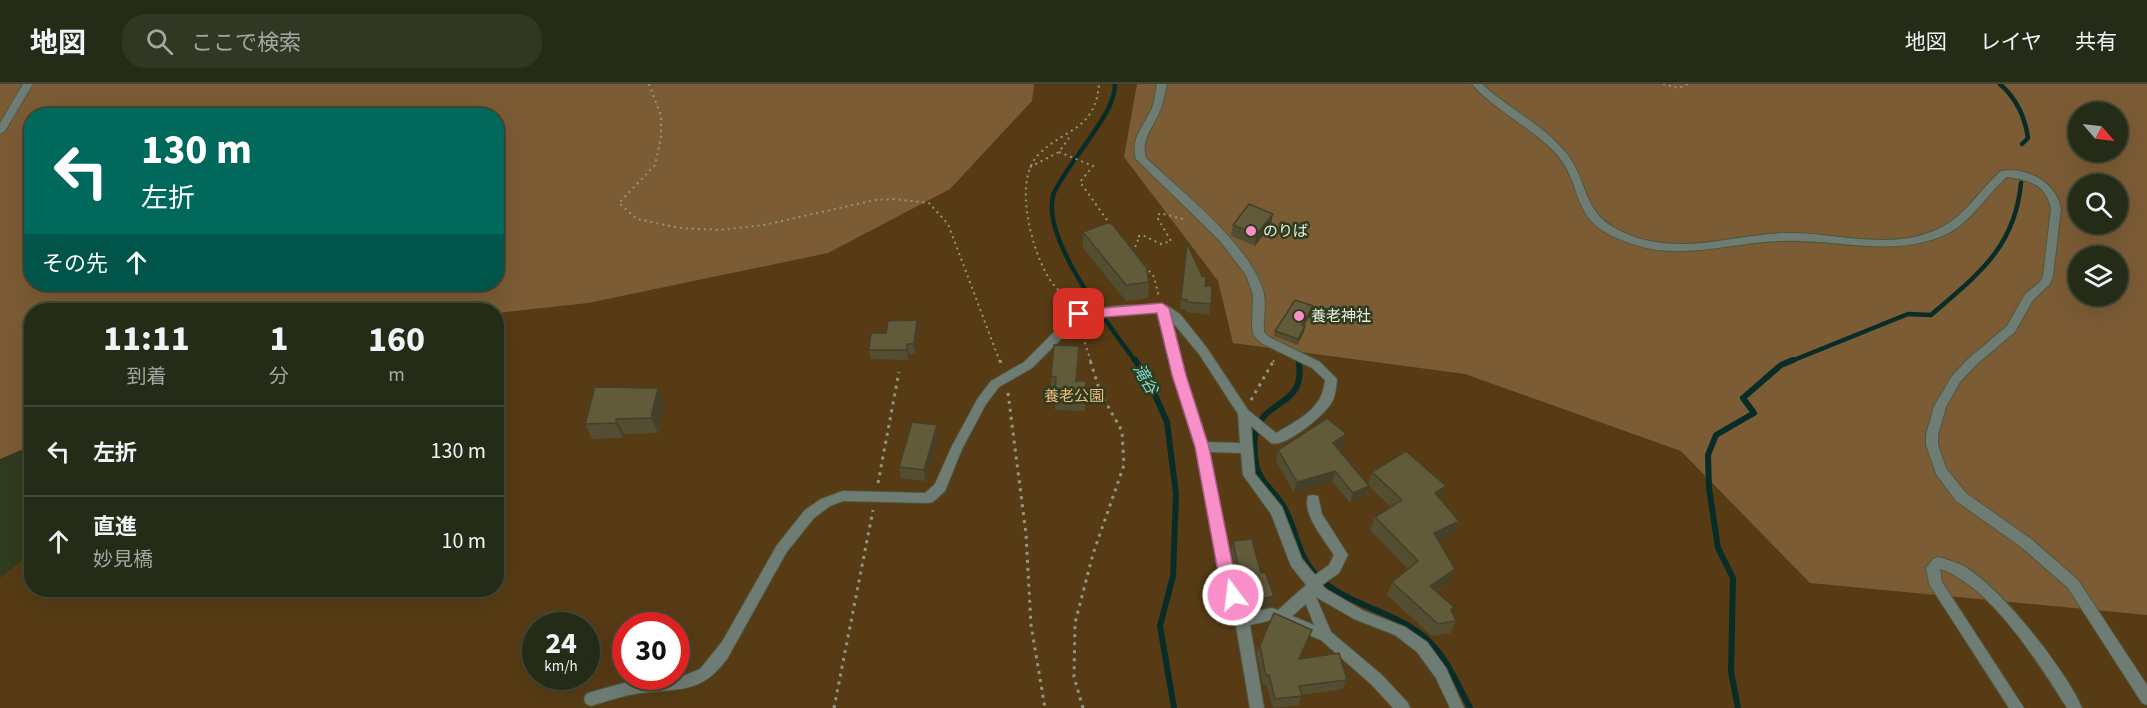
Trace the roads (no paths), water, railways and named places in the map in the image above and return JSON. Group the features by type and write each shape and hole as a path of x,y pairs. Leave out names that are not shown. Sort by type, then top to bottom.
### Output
{"street":[{"path":"0,132 28,84"},
{"path":"591,699 637,686 696,679 716,662 732,639 781,552 812,511 831,498 876,496 922,498 936,493 982,401 999,380 1028,365 1079,314 1162,308 1176,317 1203,351 1244,413 1275,440 1323,409 1332,392 1331,379 1316,365 1265,340 1258,333 1257,323 1261,306 1257,285 1242,262 1217,233 1141,159 1137,149 1138,141 1157,107 1162,84"},
{"path":"1477,84 1494,101 1525,123 1564,156 1572,169 1583,204 1593,218 1627,238 1669,247 1700,248 1784,237 1892,244 1927,238 1955,224 2005,173 2029,177 2045,186 2054,198 2055,209 2048,276 2044,284 2029,297 2011,329 1973,361 1956,379 1940,406 1932,435 1932,446 1940,470 1960,497 2026,543 2073,584 2147,698"},
{"path":"1162,308 1179,375 1202,447 1227,577 1242,620 1257,708"},
{"path":"1244,413 1249,475 1277,511 1296,562 1322,593 1359,615 1400,631 1422,647 1441,673 1457,708"},
{"path":"1202,447 1247,448"},
{"path":"1280,617 1334,569 1341,555 1316,515 1313,500"},
{"path":"2017,708 1936,584 1933,568 1938,563 1963,571 1994,598 2026,638 2075,708"},
{"path":"1316,584 1326,636"},
{"path":"1242,620 1272,614 1326,636 1377,680 1403,708"}],"waterway":[{"name":"滝谷","path":"1115,84 1112,100 1104,116 1055,191 1052,214 1058,236 1081,282 1095,306 1136,362"},
{"path":"2000,84 2011,95 2025,123 2028,138 2022,144"},
{"path":"1789,362 1908,314 1931,315 1978,273 2002,243 2011,225 2021,183"},
{"name":"滝谷","path":"1135,360 1147,377 1167,422 1176,494 1173,576 1160,626 1174,708"},
{"path":"1738,708 1731,672 1733,578 1718,548 1709,488 1708,455 1716,435 1754,413 1743,398 1781,365 1793,360"},
{"path":"1299,363 1296,388 1290,396 1260,421 1254,443 1258,470 1264,482 1285,509 1301,552 1316,575 1339,593 1407,625 1428,640 1449,667 1470,708"}],"place":[{"name":"のりば","path":"1251,231"},
{"name":"養老神社","path":"1299,316"}],"park label":[{"name":"養老公園","path":"1074,396"}]}
